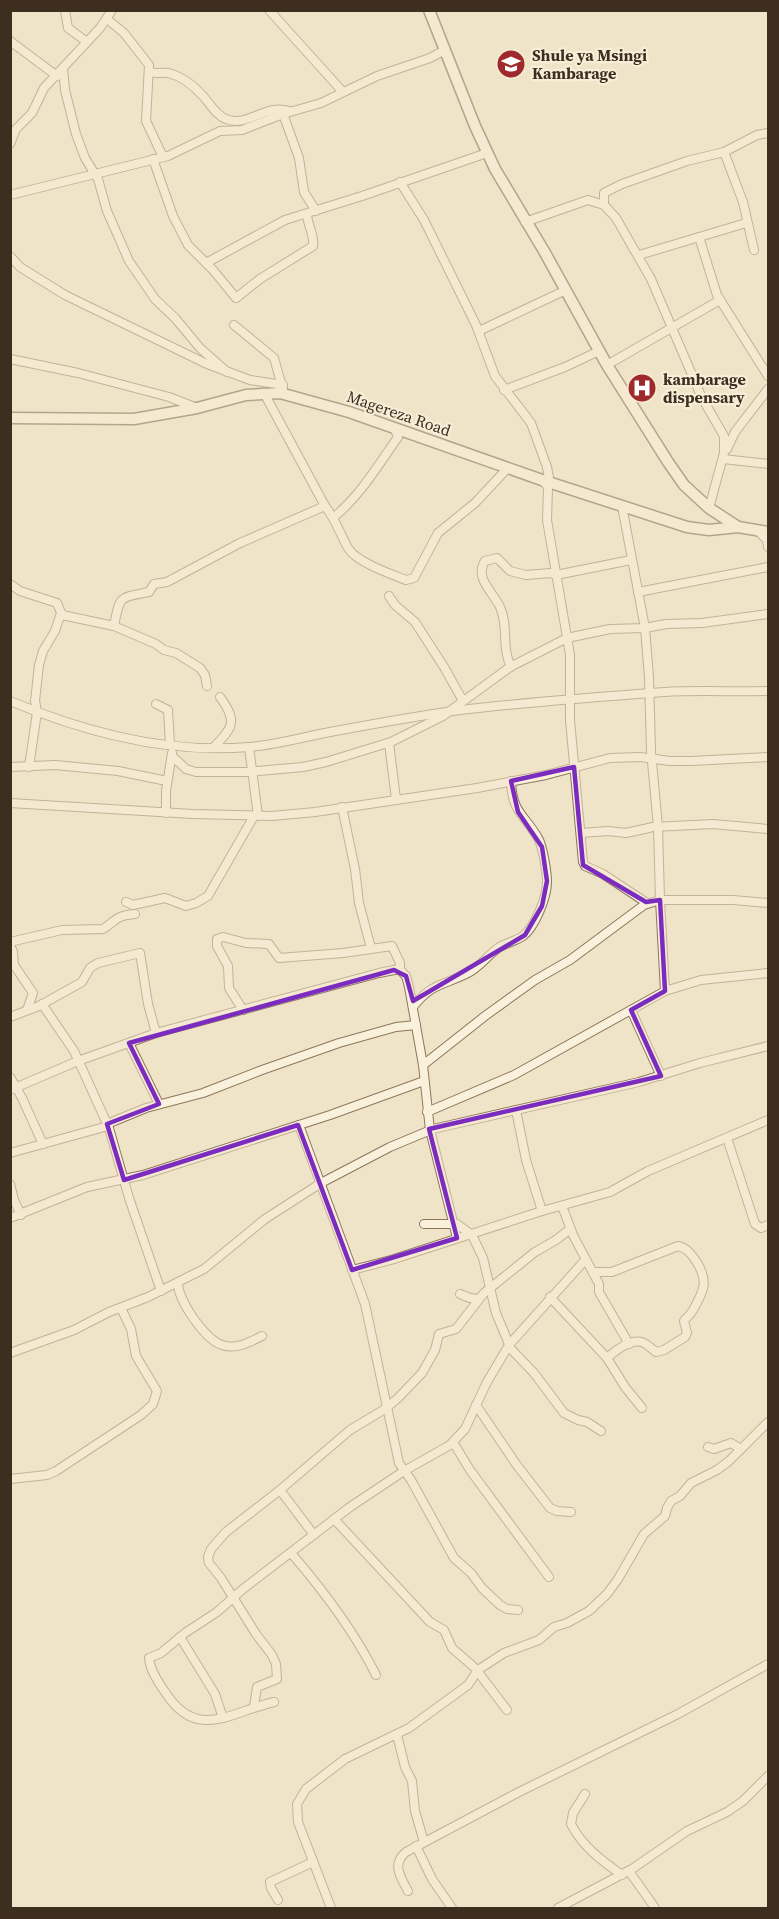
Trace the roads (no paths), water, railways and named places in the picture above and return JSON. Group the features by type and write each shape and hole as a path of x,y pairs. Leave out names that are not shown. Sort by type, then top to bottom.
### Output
{"street":[{"path":"65,10 68,28 87,42"},
{"path":"10,144 16,129 32,113 44,88 87,42 112,10"},
{"path":"269,10 343,92"},
{"path":"429,10 487,153 607,365 684,485 709,508 738,527"},
{"path":"107,19 121,30 147,61 150,72 145,105 146,121 163,157"},
{"path":"10,41 57,76"},
{"path":"10,195 163,157 220,131 242,130 286,113 321,103 376,76 430,58 445,50"},
{"path":"63,68 66,97 76,134 96,175 121,246 136,273 155,299 175,318 189,337 227,372"},
{"path":"150,72 168,73 183,80 200,93 220,116 226,119 243,120 270,110 283,110 286,113 299,158 304,192 315,211"},
{"path":"10,120 16,129"},
{"path":"604,205 604,193 622,184 697,158 724,152 757,135 768,133"},
{"path":"724,152 742,196 746,223 754,250"},
{"path":"206,263 273,226 487,153"},
{"path":"153,159 176,223 191,250 206,263 237,298 260,279 313,246 307,214"},
{"path":"400,182 424,220 478,331 489,363 504,390 524,411 531,423 548,472 549,478 542,480 548,487 546,514 570,655 574,767 584,866 603,874 647,903"},
{"path":"525,222 584,200 592,200 604,205 616,218 639,255 702,398 724,434 726,443 724,456 709,508"},
{"path":"639,255 746,223"},
{"path":"699,237 711,281 720,300 768,376"},
{"path":"10,256 20,267 36,278 89,308 207,364 283,390"},
{"path":"478,331 566,290"},
{"path":"607,365 720,300"},
{"path":"234,324 274,358 283,390"},
{"path":"504,390 547,375 599,351"},
{"path":"10,359 87,375 169,397 197,408"},
{"path":"724,456 735,432 768,389"},
{"name":"Magereza Road","path":"10,418 134,419 283,390 542,480 697,529 722,530 738,527 764,532"},
{"path":"264,393 353,554 399,577 411,580 419,571 438,533 480,498 505,471 503,466"},
{"path":"334,517 350,502 398,437 394,428"},
{"path":"724,456 768,464"},
{"path":"622,506 645,628 658,827 665,991"},
{"path":"114,626 118,604 122,598 149,592 154,584 166,582 257,535 325,507"},
{"path":"764,532 768,547"},
{"path":"511,667 505,649 503,616 481,576 483,564 487,560 497,558 510,571 526,575 551,573 556,575 632,560"},
{"path":"638,592 768,567"},
{"path":"10,584 20,591 57,603 61,613 39,665 35,701 37,712 29,767"},
{"path":"389,596 395,605 415,622 463,701"},
{"path":"61,613 114,626 156,644 164,650 177,653 187,658 203,672 207,686"},
{"path":"172,756 190,771 252,771 303,767 326,762 389,743 426,726 511,667 567,638 610,629 702,623 768,614"},
{"path":"10,701 37,712 115,735 171,745 213,748 249,747 448,712 571,699 768,691"},
{"path":"213,748 228,733 232,723 231,713 220,697"},
{"path":"156,704 168,710 172,756 167,781 165,813"},
{"path":"389,743 396,799"},
{"path":"126,902 133,905 165,898 189,905 206,898 256,816 249,747"},
{"path":"10,803 165,813 256,816 303,813 511,781 546,775 599,760 622,757 691,761 768,757"},
{"path":"10,767 55,765 118,771 167,781"},
{"path":"413,1007 431,988 467,973 499,947 525,935 542,906 547,884 542,847 537,835 518,812 511,781"},
{"path":"342,807 355,869 359,903 371,948"},
{"path":"581,833 608,831 626,833 658,827 720,824 768,829"},
{"path":"423,1065 485,1016 535,980 575,956 647,903 660,900 733,900 768,903"},
{"path":"27,1010 33,993 14,965 10,944 62,930 103,929 119,916 135,914"},
{"path":"243,1010 231,993 228,966 217,946 217,939 223,937 246,943 268,944 279,958 392,946 400,963 400,970 408,982 423,1065 430,1130 457,1238"},
{"path":"10,1017 42,1004 82,981 90,968 98,963 140,952 156,1033"},
{"path":"13,1088 78,1061 156,1033 379,973 400,970"},
{"path":"428,1112 514,1075 665,991 700,980 768,973"},
{"path":"42,1004 74,1051 108,1125 137,1224 161,1291"},
{"path":"631,1011 661,1076"},
{"path":"10,1153 108,1125 159,1104 208,1091 347,1041 396,1027 416,1025"},
{"path":"129,1043 159,1104"},
{"path":"10,1353 74,1330 206,1268 265,1219 321,1183 382,1151 430,1130 451,1123 661,1076 700,1063 768,1046"},
{"path":"10,1077 13,1088 43,1144"},
{"path":"10,1218 87,1187 124,1179 299,1125 424,1081"},
{"path":"516,1110 528,1172 542,1211"},
{"path":"352,1270 610,1192 648,1171 768,1120"},
{"path":"299,1125 368,1315 395,1449 404,1471 415,1486 454,1558 498,1603 507,1609 518,1610"},
{"path":"727,1138 755,1226 761,1228 768,1225"},
{"path":"10,1184 12,1199 21,1215"},
{"path":"562,1206 570,1229 600,1286 599,1292 629,1344"},
{"path":"424,1224 453,1223 461,1225 472,1235 483,1258 496,1313 509,1345 534,1372 563,1412 575,1419 586,1421 601,1431"},
{"path":"254,1706 257,1687 277,1679 276,1664 224,1582 209,1563 209,1554 216,1542 350,1430 387,1407 420,1376 435,1350 438,1335 456,1329 490,1288 535,1252 570,1229"},
{"path":"593,1272 612,1272 677,1246 686,1248 702,1271 705,1285 693,1311 685,1319 687,1333 685,1337 664,1350 656,1352 641,1341 629,1344 607,1358"},
{"path":"273,1702 254,1706 223,1718 203,1721 186,1714 168,1697 157,1680 149,1658 161,1653 233,1599 334,1519 404,1471 437,1454 453,1442 465,1429 487,1382 509,1345 586,1258"},
{"path":"178,1282 179,1293 183,1301 200,1326 220,1345 239,1345 262,1336"},
{"path":"460,1294 479,1299"},
{"path":"550,1297 607,1358 625,1387 642,1408"},
{"path":"10,1479 57,1471 141,1415 153,1404 157,1391 135,1354 131,1329 122,1308"},
{"path":"476,1405 516,1464 550,1508 571,1512"},
{"path":"331,1908 298,1822 297,1804 303,1793 335,1765 363,1749 397,1735 458,1693 468,1685 478,1670 504,1653 539,1640 554,1627 589,1611 607,1594 644,1534 665,1516 671,1501 680,1496 691,1483 722,1467 768,1422"},
{"path":"453,1442 467,1465 549,1577"},
{"path":"708,1447 714,1449 730,1443 741,1449"},
{"path":"280,1490 314,1535"},
{"path":"334,1519 430,1622 444,1630 452,1648 478,1670 507,1710"},
{"path":"291,1552 338,1613 363,1650 376,1675"},
{"path":"180,1637 215,1694 223,1718"},
{"path":"408,1891 400,1877 397,1862 401,1856 420,1844 510,1796 678,1714 768,1664"},
{"path":"397,1735 405,1767 412,1781 420,1844 432,1879 452,1908"},
{"path":"558,1908 625,1873 687,1831 737,1806 768,1776"},
{"path":"585,1794 573,1813 571,1824 580,1839 625,1873 655,1908"},
{"path":"278,1900 270,1887 270,1882 313,1862"}],"place":[{"name":"Shule ya Msingi Kambarage","path":"511,64"},
{"name":"kambarage dispensary","path":"642,388"}]}
